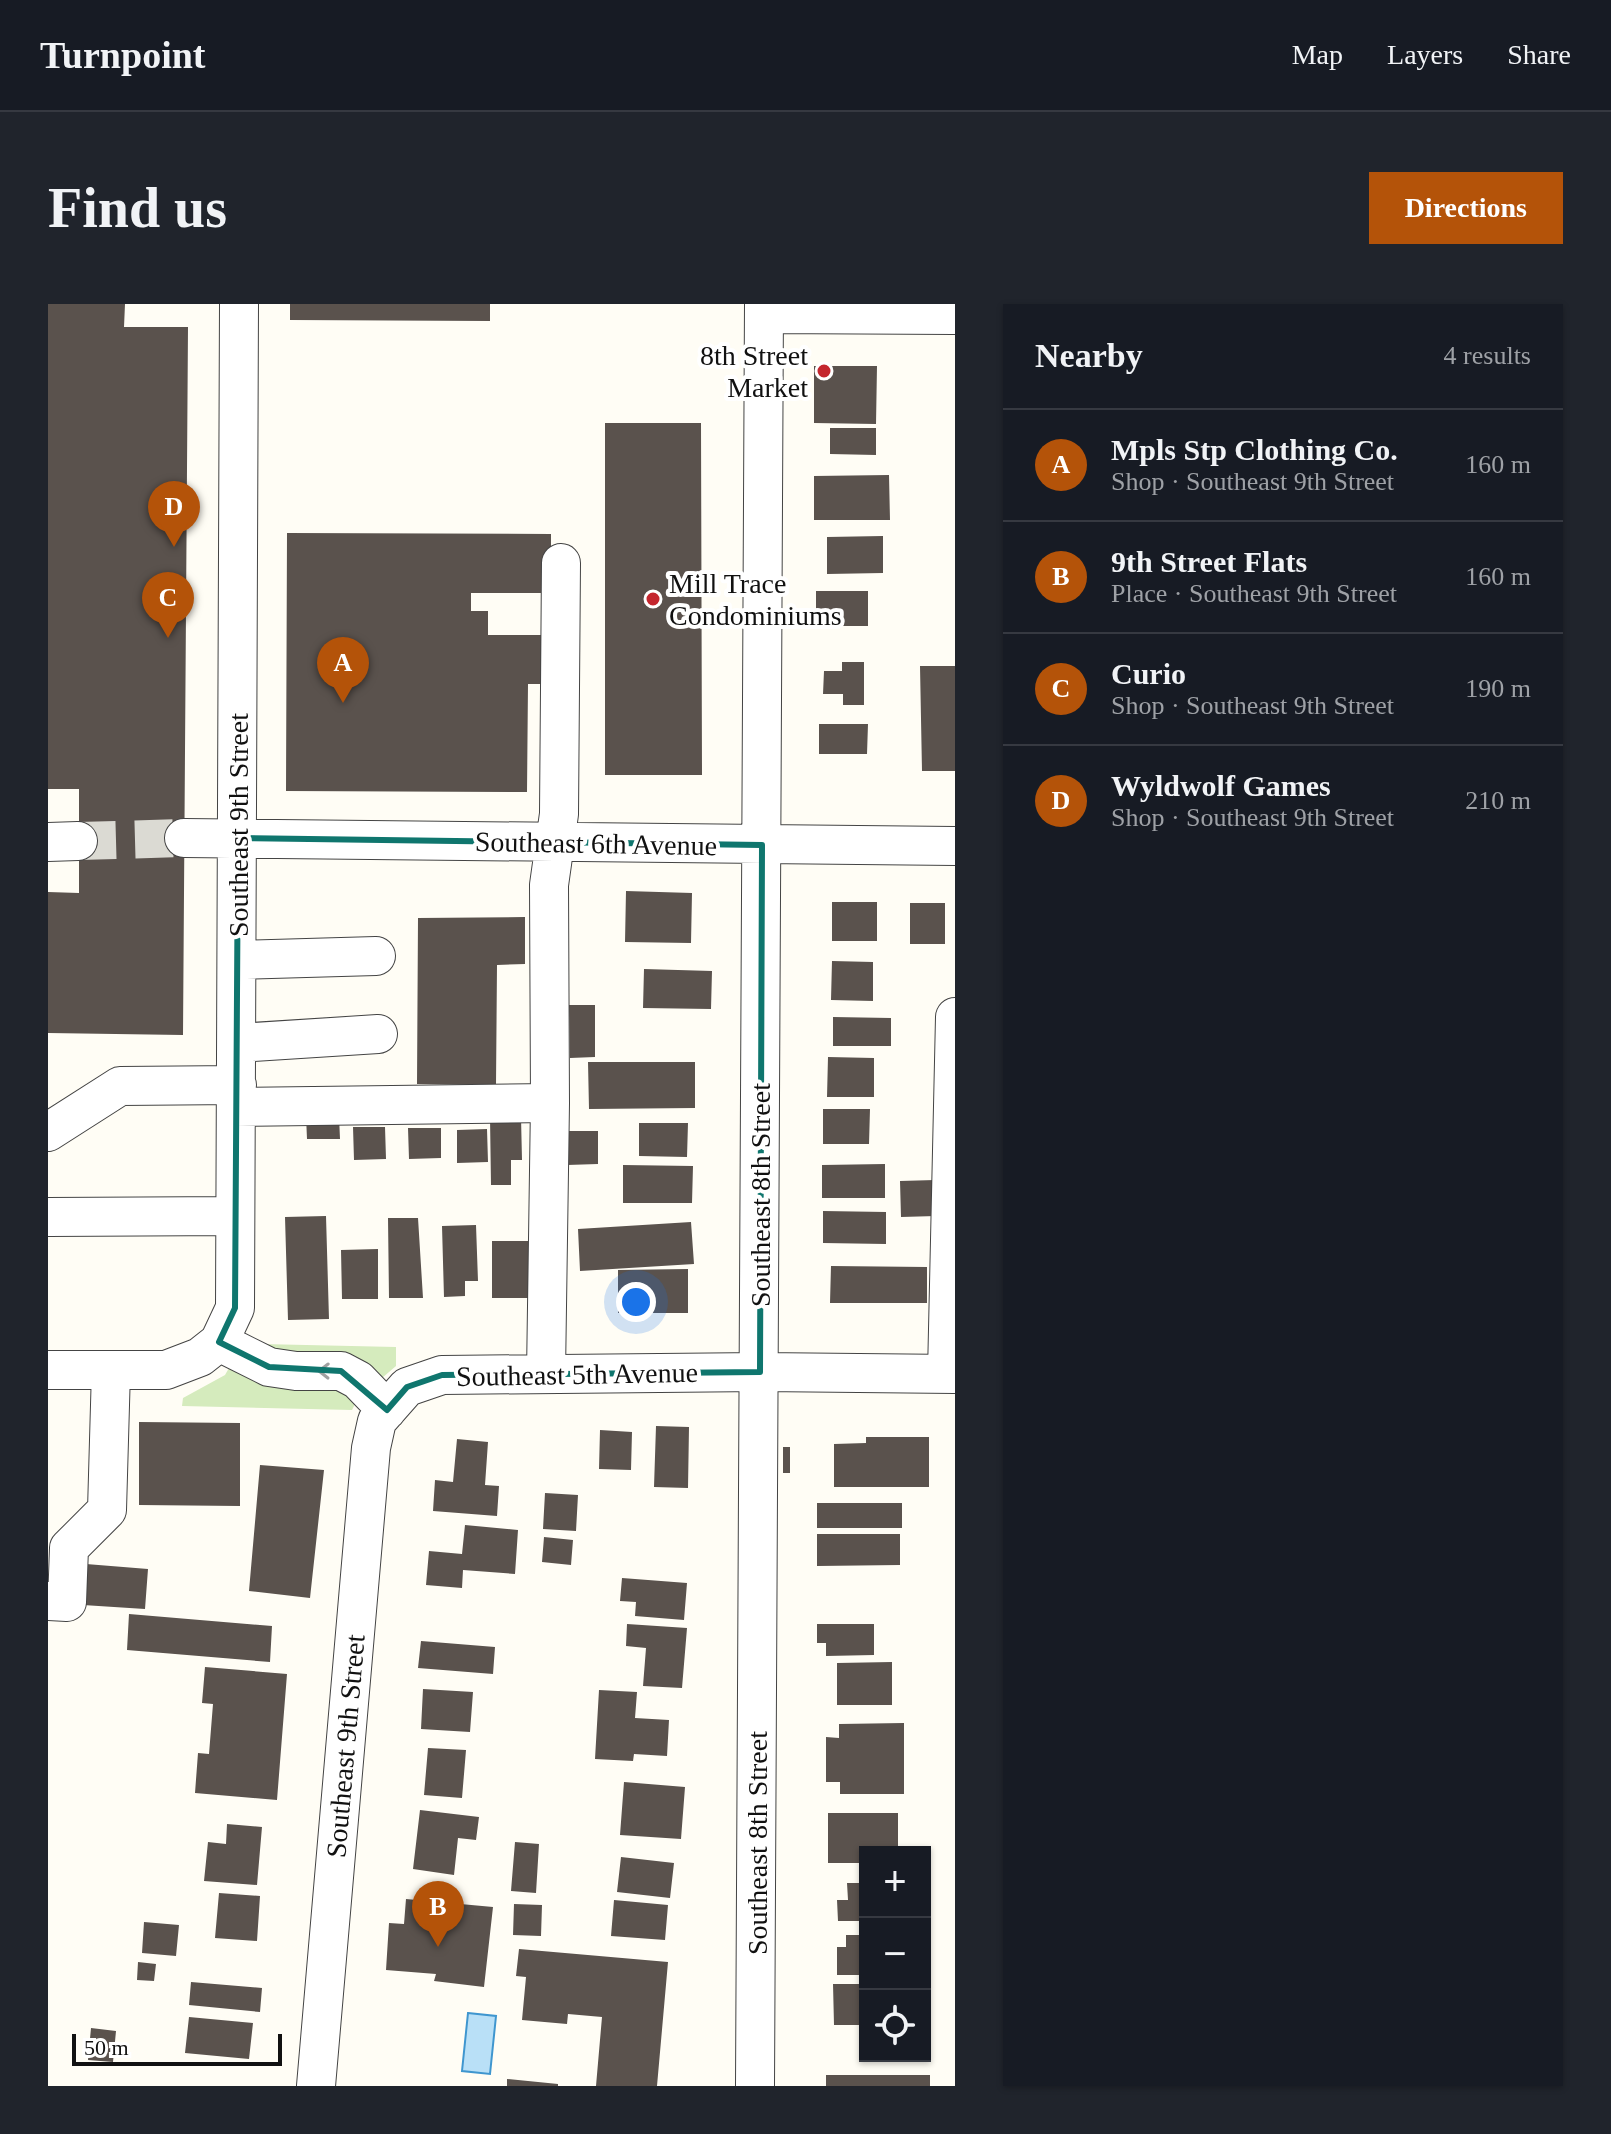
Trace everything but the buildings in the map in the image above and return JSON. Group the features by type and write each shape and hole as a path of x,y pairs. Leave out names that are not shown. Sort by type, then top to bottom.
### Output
{"street":[{"name":"Southeast 9th Street","path":"219,1342 235,1308 239,304"},
{"path":"764,309 955,315"},
{"name":"Southeast 8th Street","path":"755,2086 764,309"},
{"path":"546,1374 549,885 559,814 561,563"},
{"name":"Southeast 6th Avenue","path":"184,838 955,846"},
{"path":"237,960 376,956"},
{"path":"951,1374 955,1017"},
{"path":"237,1043 378,1034"},
{"path":"48,1132 120,1086 236,1096 550,1103"},
{"path":"48,1217 235,1216"},
{"path":"48,1370 166,1370 200,1357 219,1342 269,1367 296,1371 341,1371 358,1380 387,1410"},
{"path":"48,1601 67,1602 69,1548 107,1510 111,1370"},
{"name":"Southeast 5th Avenue","path":"387,1410 407,1387 442,1375 951,1374"},
{"name":"Southeast 9th Street","path":"316,2086 371,1448 377,1421 387,1410"}],"highlighted area":[{"path":"238,838 762,845 760,1372 442,1375 407,1387 387,1410 341,1371 269,1367 219,1342 235,1308"}],"green space":[{"path":"252,1346 396,1347 396,1366 382,1378"},
{"path":"229,1368 314,1378 357,1400 352,1410 182,1406 183,1398 225,1375"}],"water":[{"path":"468,2013 496,2016 490,2074 462,2071"}],"tunnel":[{"path":"78,841 184,838"}],"place":[{"name":"8th Street Market","path":"824,371"},
{"name":"Wyldwolf Games","path":"174,547"},
{"name":"Mill Trace Condominiums","path":"653,599"},
{"name":"Curio","path":"168,638"},
{"name":"Mpls Stp Clothing Co.","path":"343,703"},
{"name":"9th Street Flats","path":"438,1947"}]}
